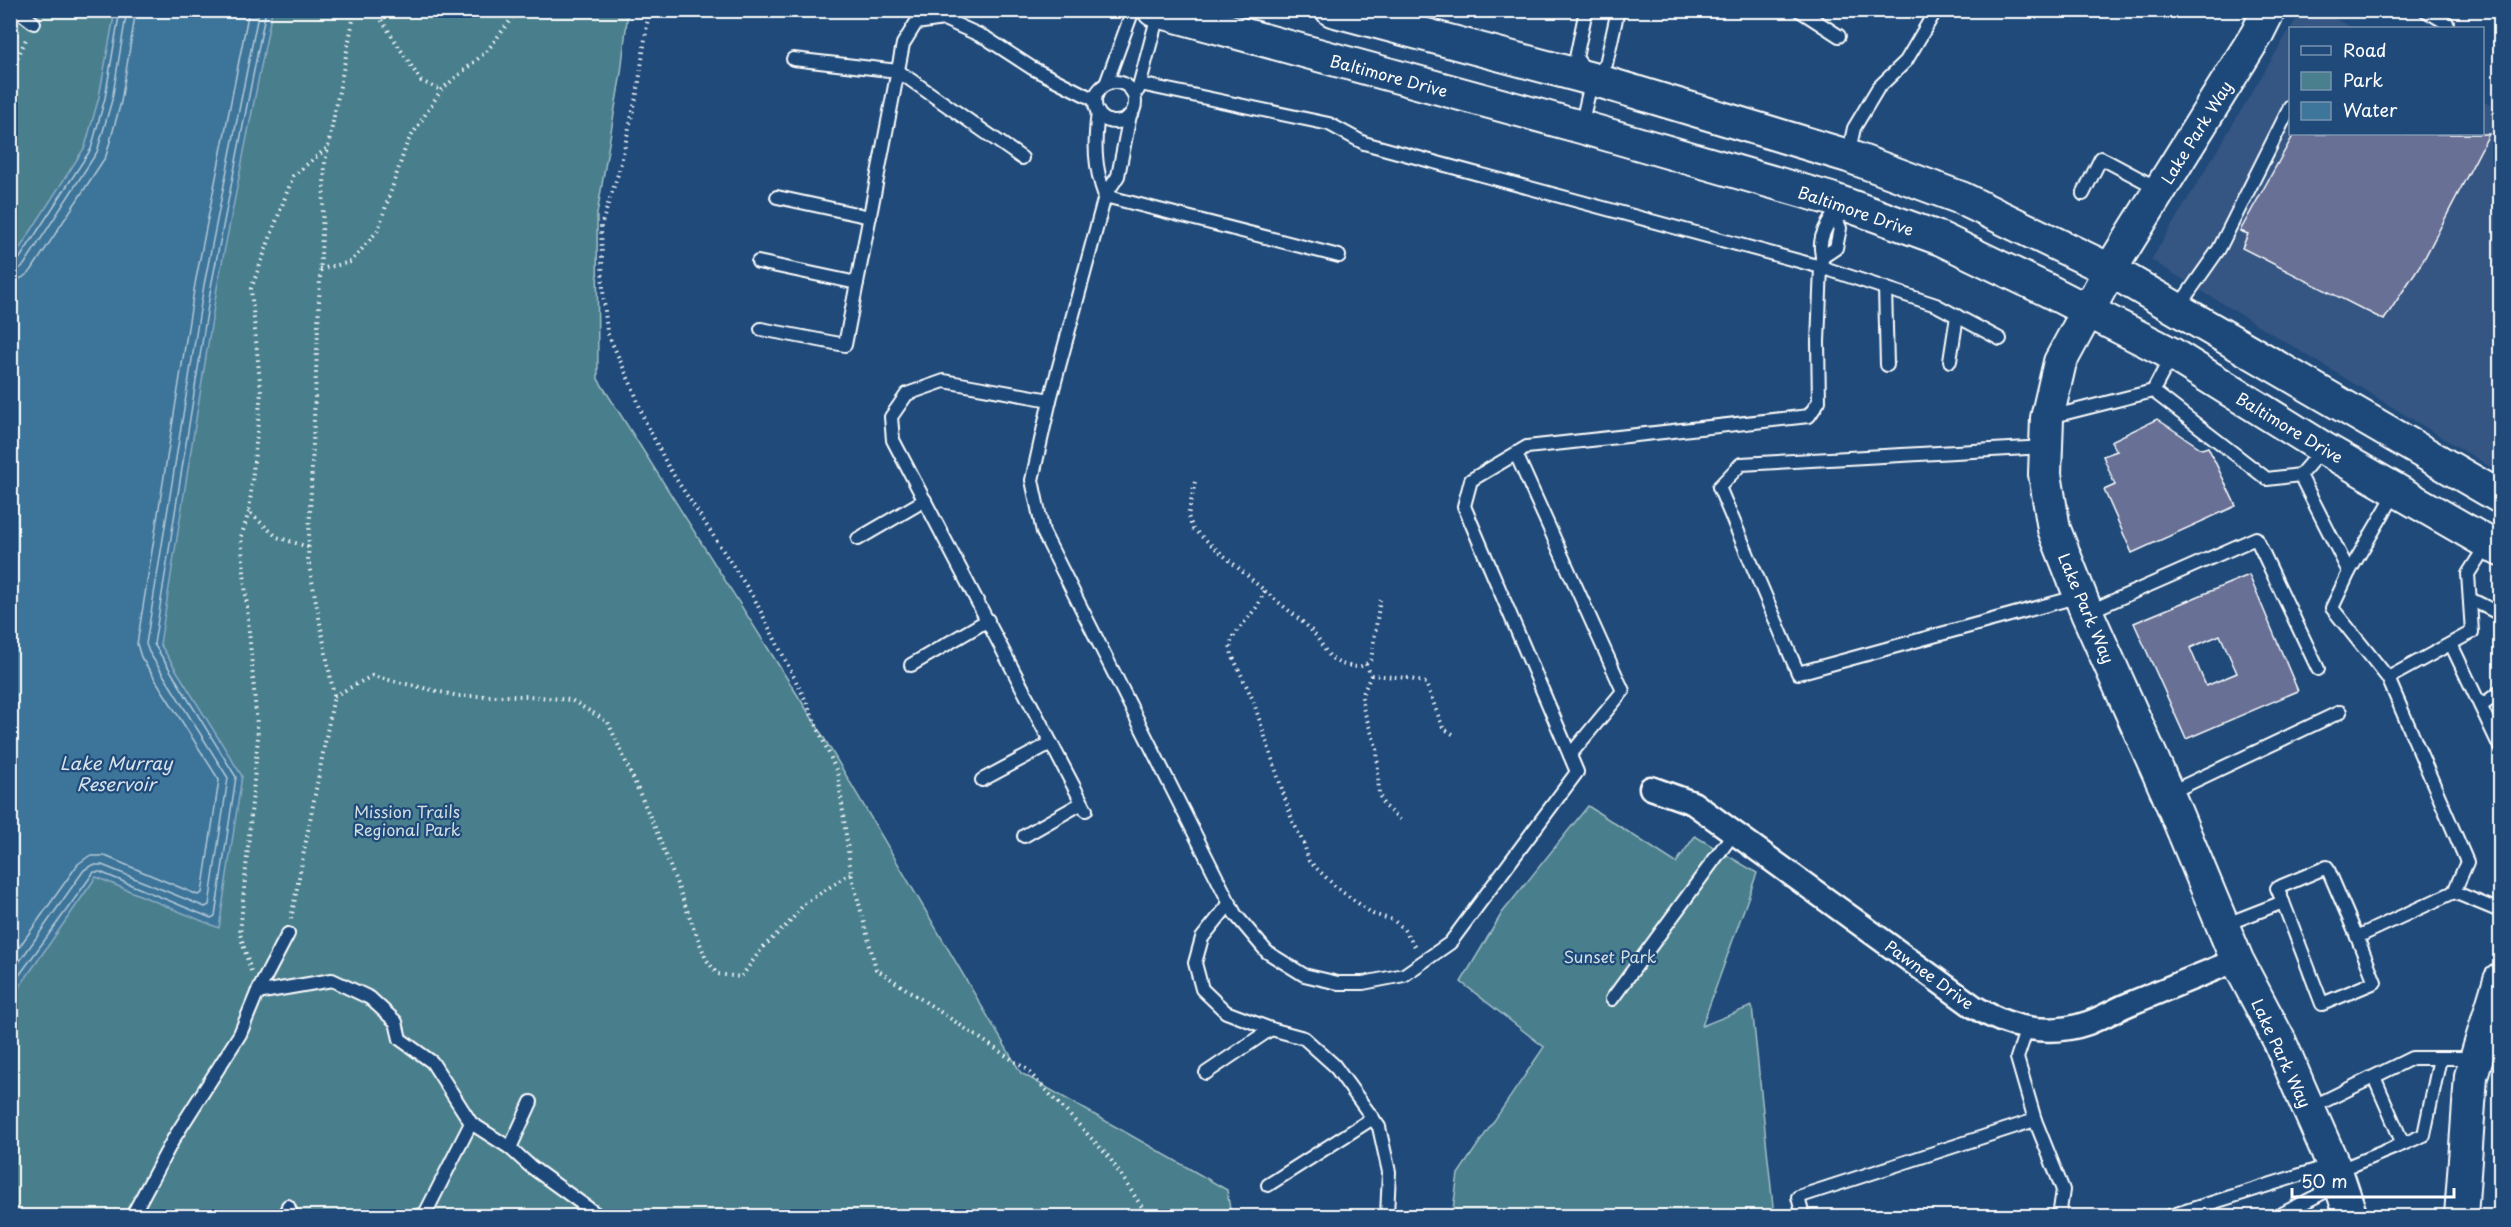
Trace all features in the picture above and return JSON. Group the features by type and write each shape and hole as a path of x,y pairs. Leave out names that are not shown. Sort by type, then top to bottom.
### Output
{"main road":[{"path":"1332,10 1592,80 1848,156 1961,198 2110,270 2500,497"},
{"name":"Lake Park Way","path":"2268,10 2257,34 2110,270 2060,362 2046,432 2048,502 2054,530 2084,604 2168,794 2237,960 2280,1042 2336,1173 2351,1216"},
{"name":"Baltimore Drive","path":"1151,11 1581,127 1837,209 1941,239 2172,354 2323,448 2494,547"},
{"path":"1837,209 1848,156"},
{"path":"2461,1216 2471,1076 2500,980"}],"street":[{"name":"Pawnee Drive","path":"1652,788 1693,803 1973,1006 2001,1021 2027,1028 2052,1030 2086,1024 2118,1008 2237,960"}],"lane":[{"path":"17,10 34,22"},
{"path":"1586,10 1576,58 1592,80"},
{"path":"1581,127 1592,80 1606,64 1618,10"},
{"path":"1799,10 1839,36"},
{"path":"1848,156 1854,128 1878,88 1906,61 1936,10"},
{"path":"2425,10 2447,24"},
{"path":"1105,196 1097,173 1094,140 1096,106 1101,88 1106,84 1151,11"},
{"path":"1151,11 1140,84 1130,115 1118,176 1105,196 1050,400 1032,480 1043,532 1235,914 1267,952 1304,975 1338,983 1363,983 1404,975 1450,943 1578,772 1464,506 1471,480 1527,447 1809,416 1820,401 1818,342 1823,261 1821,243 1826,226 1837,209"},
{"path":"761,329 845,345 903,45 916,23 945,19 986,38 1096,106 1107,121 1125,119 1130,115"},
{"path":"793,59 898,70 1022,158"},
{"path":"1106,84 1126,85 1134,96 1135,102"},
{"path":"1140,84 1329,124 1364,143 1823,261 1885,288 1936,305 2000,339"},
{"path":"2176,309 2219,249 2289,109"},
{"path":"2083,194 2101,158 2160,190"},
{"path":"1105,196 1339,256"},
{"path":"777,197 870,217"},
{"path":"758,261 857,283"},
{"path":"1885,288 1887,365"},
{"path":"1950,361 1957,316"},
{"path":"2172,354 2153,391 2046,432 1741,464 1719,487 1798,673 2084,604 2256,538 2318,669"},
{"path":"1024,836 1084,807 893,440 891,417 907,394 944,381 1050,400"},
{"path":"2153,391 2267,479 2300,475 2323,448"},
{"path":"1516,454 1623,691 1570,755"},
{"path":"2300,475 2349,572"},
{"path":"2357,937 2454,892 2467,862 2388,678 2332,609 2349,572 2397,490"},
{"path":"858,539 925,500"},
{"path":"2388,678 2472,632 2468,574 2494,547"},
{"path":"2470,599 2500,614"},
{"path":"911,665 988,620"},
{"path":"2451,644 2500,747"},
{"path":"2481,706 2500,692"},
{"path":"2168,794 2340,712"},
{"path":"982,780 1052,743"},
{"path":"1612,999 1733,834"},
{"path":"2327,867 2357,937 2375,982 2322,1004 2277,888 2327,867"},
{"path":"2454,892 2500,911"},
{"path":"2222,926 2283,902"},
{"path":"1230,903 1202,938 1195,963 1202,989 1226,1012 1271,1029 1304,1038 1334,1065 1379,1127 1389,1172 1387,1216"},
{"path":"132,1216 174,1138 240,1034 257,993 288,934"},
{"path":"257,993 332,980 370,998 396,1022 400,1039 432,1062 471,1123 510,1148 530,1166 599,1216"},
{"path":"2027,1028 2017,1058 2035,1120 2062,1190 2060,1210 2062,1216"},
{"path":"1206,1073 1271,1029"},
{"path":"2309,1109 2412,1058 2476,1058"},
{"path":"2170,1216 2336,1173 2424,1135 2440,1058"},
{"path":"2374,1077 2403,1144"},
{"path":"510,1148 531,1102"},
{"path":"1268,1185 1373,1118"},
{"path":"1803,1216 1798,1197 2035,1120"},
{"path":"417,1216 425,1214 471,1123"},
{"path":"2278,1216 2336,1173"},
{"path":"579,1202 587,1216"}],"path":[{"path":"288,934 334,696 308,560 308,547 325,162 355,10"},
{"path":"375,10 421,81 441,90"},
{"path":"320,268 351,262 378,230 407,143 441,90 487,51 518,10"},
{"path":"649,10 638,89 619,171 601,226 607,332 644,419 669,468 754,598 806,701 838,774 851,873 876,969 1026,1070 1109,1157 1148,1216"},
{"path":"10,74 34,22"},
{"path":"257,993 240,934 258,737 241,537 249,512 261,392 251,289 293,176 328,148"},
{"path":"1195,482 1188,516 1193,529 1312,631 1330,659 1337,663 1361,667 1371,660 1380,600"},
{"path":"249,512 277,537 308,547"},
{"path":"1264,591 1230,644 1232,655 1253,700 1292,820 1304,844 1309,861 1321,875 1364,908 1383,919 1393,920 1403,927 1424,961"},
{"path":"1366,664 1371,675 1362,696 1363,708 1377,750 1379,794 1384,806 1403,822"},
{"path":"1371,675 1407,678 1426,683 1443,728 1456,736"},
{"path":"334,696 372,676 458,696 529,696 571,700 608,722 656,830 706,959 717,974 741,977 763,947 789,923 804,904 851,873"}],"shaded area":[{"path":"2320,10 2351,27 2292,27 2301,11"},
{"path":"2289,31 2289,135 2484,135 2484,102 2500,111 2500,473 2151,260"}],"green space":[{"name":"Mission Trails Regional Park","path":"10,11 628,11 621,73 597,214 598,379 817,726 1021,1073 1227,1190 1231,1216 11,1216"},
{"name":"Sunset Park","path":"1588,806 1676,863 1695,836 1757,873 1702,1026 1752,1006 1774,1216 1452,1216 1458,1174 1544,1047 1461,982 1502,913"}],"water":[{"name":"Lake Murray Reservoir","path":"115,11 272,11 217,288 160,644 242,776 219,928 96,877 11,999 11,262 85,147 99,97"}],"building":[{"path":"2489,134 2424,259 2384,320 2242,248 2248,234 2240,231 2293,135"},
{"path":"2157,419 2202,449 2208,447 2236,506 2132,553 2104,490 2115,485 2103,456 2117,451 2111,441"},
{"path":"2249,575 2298,691 2186,739 2134,623","holes":["2220,635 2237,673 2206,686 2190,648"]}]}
